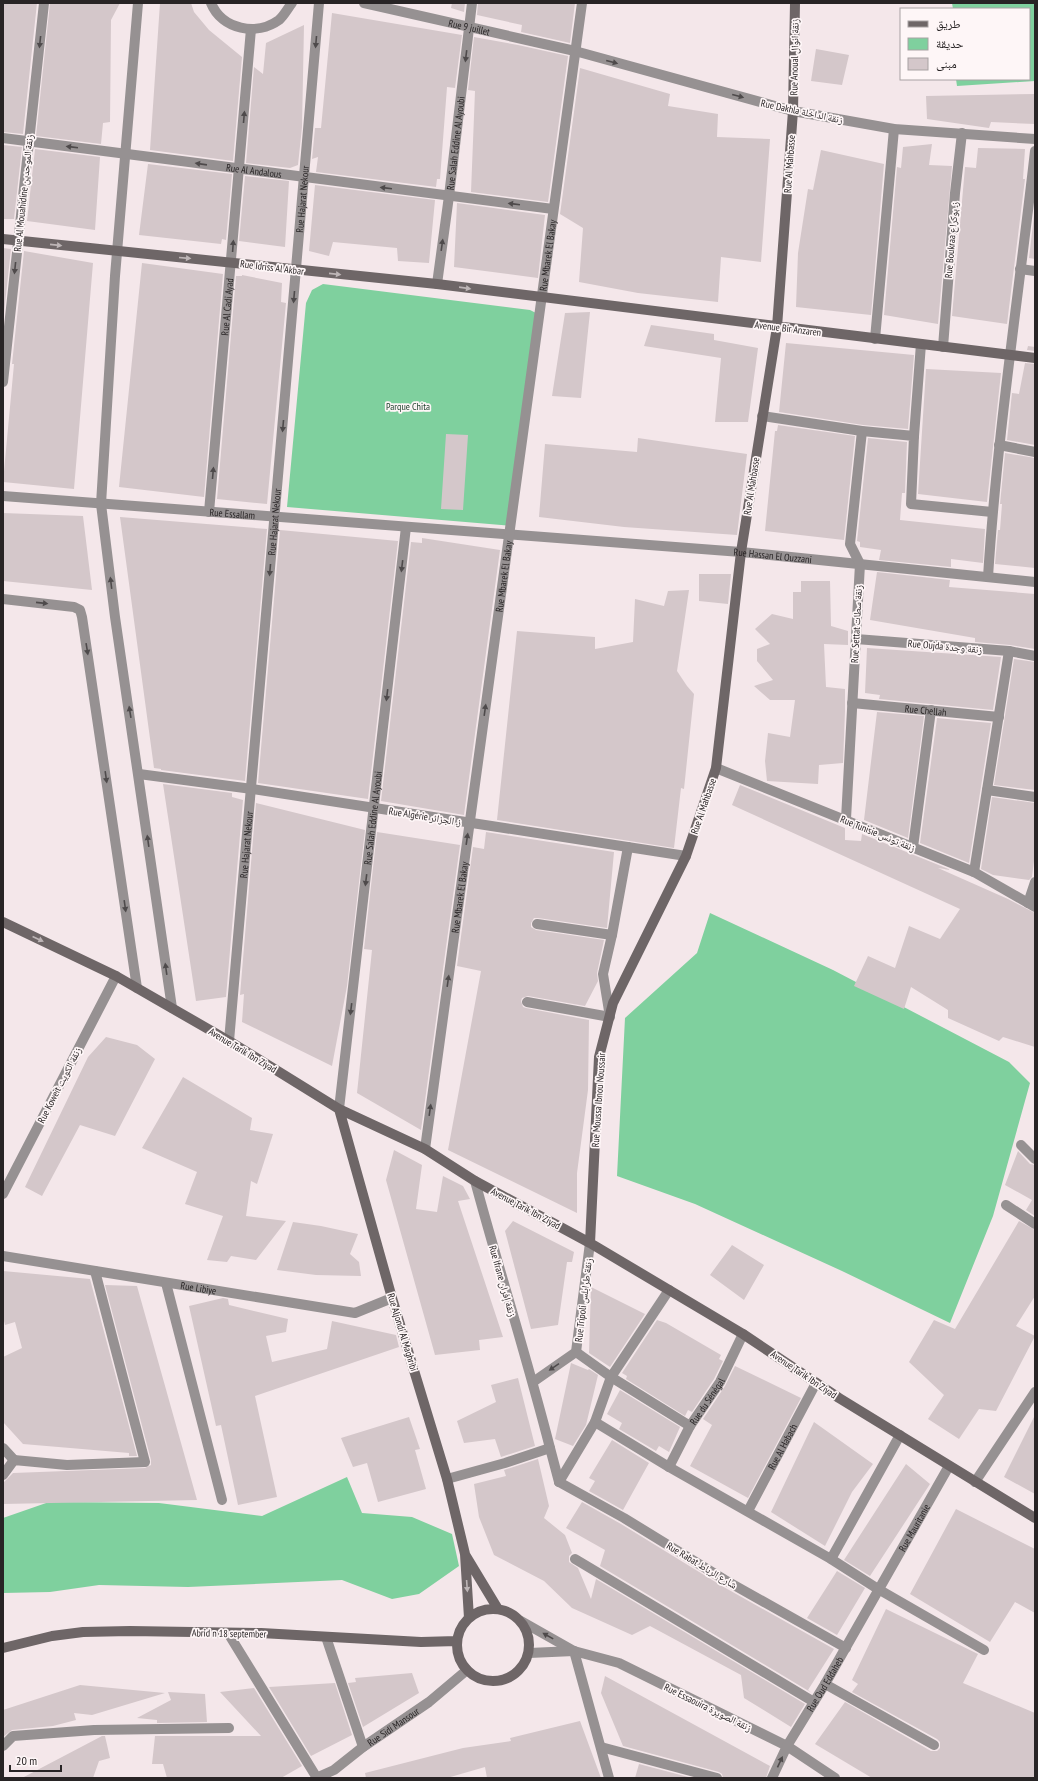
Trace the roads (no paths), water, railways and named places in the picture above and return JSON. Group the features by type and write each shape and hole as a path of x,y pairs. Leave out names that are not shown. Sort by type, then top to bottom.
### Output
{"street":[{"name":"Rue Al Mouahidine زنقة الموحدين","path":"3,382 44,3"},
{"path":"138,3 124,153 101,504 115,617 172,1008"},
{"path":"211,3 221,18 238,28 251,29 262,28 280,20 292,3"},
{"name":"Rue Hajarat Nekour","path":"229,1041 319,3"},
{"name":"Rue 9 juillet","path":"364,3 575,51"},
{"name":"Rue Salah Eddine Al Ayoubi","path":"437,284 472,3"},
{"name":"Rue Mbarek El Bakay","path":"425,1149 582,3"},
{"name":"Rue Anoual زنقة انوال","path":"793,111 794,3"},
{"name":"Rue Al Cadi Ayad","path":"209,512 232,262 251,29"},
{"name":"Rue Dakhla زنقة الداخلة","path":"575,51 793,111 894,129 1035,139"},
{"name":"Rue Al Mahbasse","path":"686,856 716,768 741,552 777,327 793,111"},
{"path":"875,339 894,129"},
{"name":"Rue Boukraa ز. بوكراع","path":"943,347 955,193 962,133"},
{"name":"Rue Al Andalous","path":"3,138 553,209"},
{"path":"988,577 992,512 999,445 1035,152"},
{"name":"Rue Idriss Al Akbar","path":"3,239 437,284 541,298"},
{"path":"1020,269 1035,271"},
{"name":"Avenue Bir Anzaren","path":"541,298 1035,358"},
{"path":"921,344 914,436 911,504 992,512"},
{"path":"762,416 862,431 914,436"},
{"name":"Rue Settat زنقة سطات","path":"846,819 860,564 850,544 862,431"},
{"path":"999,445 1035,452"},
{"name":"Rue Essallam","path":"3,496 509,535"},
{"name":"Rue Salah Eddine Al Ayoubi","path":"339,1109 406,527"},
{"name":"Rue Hassan El Ouzzani","path":"509,535 741,552 1035,582"},
{"path":"3,599 74,607 80,610 137,988"},
{"name":"Rue Oujda زنقة وجدة","path":"856,639 1009,651 1035,656"},
{"path":"974,872 1009,651"},
{"name":"Rue Chellah","path":"852,703 998,717"},
{"path":"913,847 931,710"},
{"name":"Rue Tunisie زنقة تونس","path":"716,768 846,819 974,872 1032,905"},
{"name":"Rue Algérie ز. الجزائر","path":"139,774 252,789 686,856"},
{"path":"987,790 1035,797"},
{"path":"527,1002 610,1017 603,974 612,935 628,847"},
{"name":"Rue Moussa Ibnou Noussair","path":"590,1243 600,1057 613,1003 686,856"},
{"path":"1032,905 1035,882"},
{"name":"Avenue Tarik Ibn Ziyad","path":"3,922 116,976 229,1041 339,1109 425,1149 475,1181 590,1243 743,1334 816,1383 1035,1518"},
{"path":"537,924 612,935"},
{"name":"Rue Koweït زنقة الكويت","path":"3,1194 116,976"},
{"name":"Rue Aljondi Al Maghribi","path":"339,1109 392,1298 447,1479 465,1554 469,1618"},
{"path":"1021,1145 1035,1159"},
{"name":"Rue Ifrane زنقة إفران","path":"475,1181 496,1260 533,1382 559,1482"},
{"path":"1006,1205 1035,1224"},
{"name":"Rue Tripoli زنقة طرابلس","path":"533,1382 576,1352 590,1243"},
{"name":"Rue Libiye","path":"3,1256 355,1313 392,1298"},
{"path":"3,1448 14,1460 67,1465 145,1462 95,1271"},
{"path":"166,1283 222,1500"},
{"path":"559,1482 595,1422 611,1377 669,1290"},
{"name":"Rue du Sénégal","path":"669,1467 690,1426 720,1382 743,1334"},
{"path":"576,1352 611,1377 690,1426"},
{"name":"Rue Al Habach","path":"748,1511 816,1383"},
{"path":"975,1482 1032,1405 1035,1392"},
{"path":"595,1422 669,1467 831,1558 878,1589 984,1650"},
{"path":"831,1558 900,1435"},
{"path":"447,1479 505,1463 550,1448"},
{"path":"3,1475 14,1460"},
{"name":"Rue Mauritanie","path":"878,1589 949,1466"},
{"name":"Rue Rabat شارع الرباط","path":"559,1482 624,1518 725,1580 846,1648"},
{"name":"Rue Aljondi Al Maghribi","path":"465,1554 498,1609"},
{"path":"575,1559 814,1702"},
{"name":"Rue Oud Eddaheb","path":"772,1778 787,1746 846,1648 878,1589"},
{"path":"488,1609 498,1609 507,1611 521,1621 527,1631 530,1642 529,1653 525,1663 518,1672 508,1678 497,1681 486,1680 475,1676 467,1670 458,1653 457,1641 463,1625 469,1618 478,1612 488,1609"},
{"name":"Rue Essaouira زنقة الصويرة","path":"521,1621 574,1651 619,1663 787,1746 835,1778"},
{"name":"Abrid n 18 september","path":"3,1648 52,1636 83,1632 228,1632 421,1642 457,1641"},
{"path":"228,1632 317,1778"},
{"path":"326,1637 363,1747"},
{"path":"574,1651 609,1778"},
{"name":"Rue Essaouira زنقة الصويرة","path":"529,1653 574,1651"},
{"name":"Rue Sidi Mansour","path":"317,1778 334,1774 363,1747 429,1702 467,1670"},
{"path":"825,1684 934,1745"},
{"path":"3,1746 13,1736 94,1730 229,1728"},
{"path":"601,1747 717,1778"}],"park label":[{"name":"Parque Chita","path":"408,406"}]}
